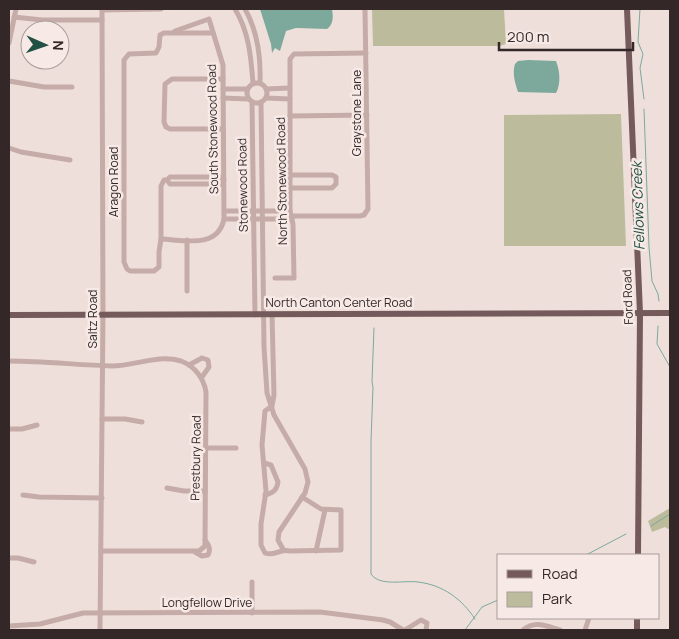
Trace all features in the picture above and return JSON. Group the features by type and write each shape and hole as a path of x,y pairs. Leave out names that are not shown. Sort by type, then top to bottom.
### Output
{"main road":[{"name":"Ford Road","path":"627,9 640,313 638,554"},
{"name":"North Canton Center Road","path":"9,315 670,313"}],"street":[{"path":"9,43 16,9"},
{"path":"102,10 161,9"},
{"path":"235,9 241,18 250,47 253,83"},
{"path":"245,9 254,28 258,46 260,83 266,89 290,88"},
{"name":"Graystone Lane","path":"291,215 364,215 368,209 365,9"},
{"name":"Saltz Road","path":"100,630 104,315 102,10"},
{"path":"14,17 42,20 102,20"},
{"path":"208,19 213,33 172,32 208,19"},
{"name":"Aragon Road","path":"161,239 157,269 154,271 130,271 125,266 124,62 125,57 129,54 156,53 161,34 172,32"},
{"name":"South Stonewood Road","path":"213,33 223,60 224,219"},
{"name":"North Stonewood Road","path":"275,278 294,278 294,224 291,215 290,188 290,59 294,54 366,54"},
{"path":"223,79 172,79 164,84 164,122 166,127 170,129 223,129"},
{"path":"9,81 44,88 72,87"},
{"path":"250,100 246,94 247,89 253,83 260,83"},
{"path":"224,89 247,89"},
{"path":"263,100 266,89"},
{"path":"223,98 250,100 290,99"},
{"name":"Stonewood Road","path":"250,100 255,314"},
{"name":"Stonewood Road","path":"263,100 261,159 265,376 267,392 277,421 308,476 307,487 302,497"},
{"path":"290,116 367,115"},
{"path":"9,148 70,160"},
{"path":"290,175 332,175 336,177 336,184 332,188 290,188"},
{"path":"224,180 221,184 170,184 165,180 161,186 161,239 206,240 214,237 220,230 224,219 254,220 291,215"},
{"path":"224,211 263,211 291,215"},
{"path":"187,240 187,291"},
{"path":"255,268 264,268"},
{"path":"272,314 274,395 272,406 265,411 262,446 265,495 261,524 262,549 270,555 283,549 290,551 341,550 341,510 325,510 302,497 279,532 278,540 283,549"},
{"path":"264,337 272,336"},
{"name":"Prestbury Road","path":"189,365 202,358 208,360 209,366 202,377 206,392 205,540 202,549 199,552 194,552"},
{"path":"9,361 103,365 119,365 148,360 181,361 189,365 202,377"},
{"path":"265,376 273,376"},
{"path":"102,419 125,419 142,422"},
{"path":"9,429 22,429 37,425"},
{"path":"206,448 236,448"},
{"path":"264,463 271,465 278,478 276,490 265,495"},
{"path":"167,488 184,491 205,491"},
{"path":"24,495 102,498"},
{"path":"316,550 325,510"},
{"name":"Prestbury Road","path":"194,552 202,556 208,555 210,547 205,540"},
{"path":"101,551 194,552"},
{"path":"9,558 34,562"},
{"path":"252,582 252,613"},
{"name":"Longfellow Drive","path":"9,626 40,624 75,614 332,613 383,620 404,630"},
{"path":"404,630 423,620 428,625 426,630"},
{"path":"523,630 528,626 538,624 560,630"}],"green space":[{"path":"372,9 504,9 506,44 500,46 373,46"},
{"path":"621,114 626,246 504,246 504,115"},
{"path":"670,508 670,530 665,527 652,532 648,521"}],"water":[{"path":"260,9 332,9 332,20 331,25 327,29 296,28 286,31 280,51 275,48 272,53"},
{"path":"518,61 556,61 559,86 556,93 518,92 514,67"}],"waterway":[{"name":"Fellows Creek","path":"640,9 638,42 643,54 640,68 644,99"},
{"name":"Fellows Creek","path":"644,109 649,247 652,281 659,301"},
{"name":"Fellows Creek","path":"658,326 657,344 670,367"},
{"path":"374,328 371,441 371,574 375,578 386,582 418,582 436,586 458,599 475,619"},
{"name":"Fellows Creek","path":"651,526 670,514"},
{"name":"Fellows Creek","path":"588,554 626,534"},
{"name":"Fellows Creek","path":"465,630 482,607 497,600"}]}
